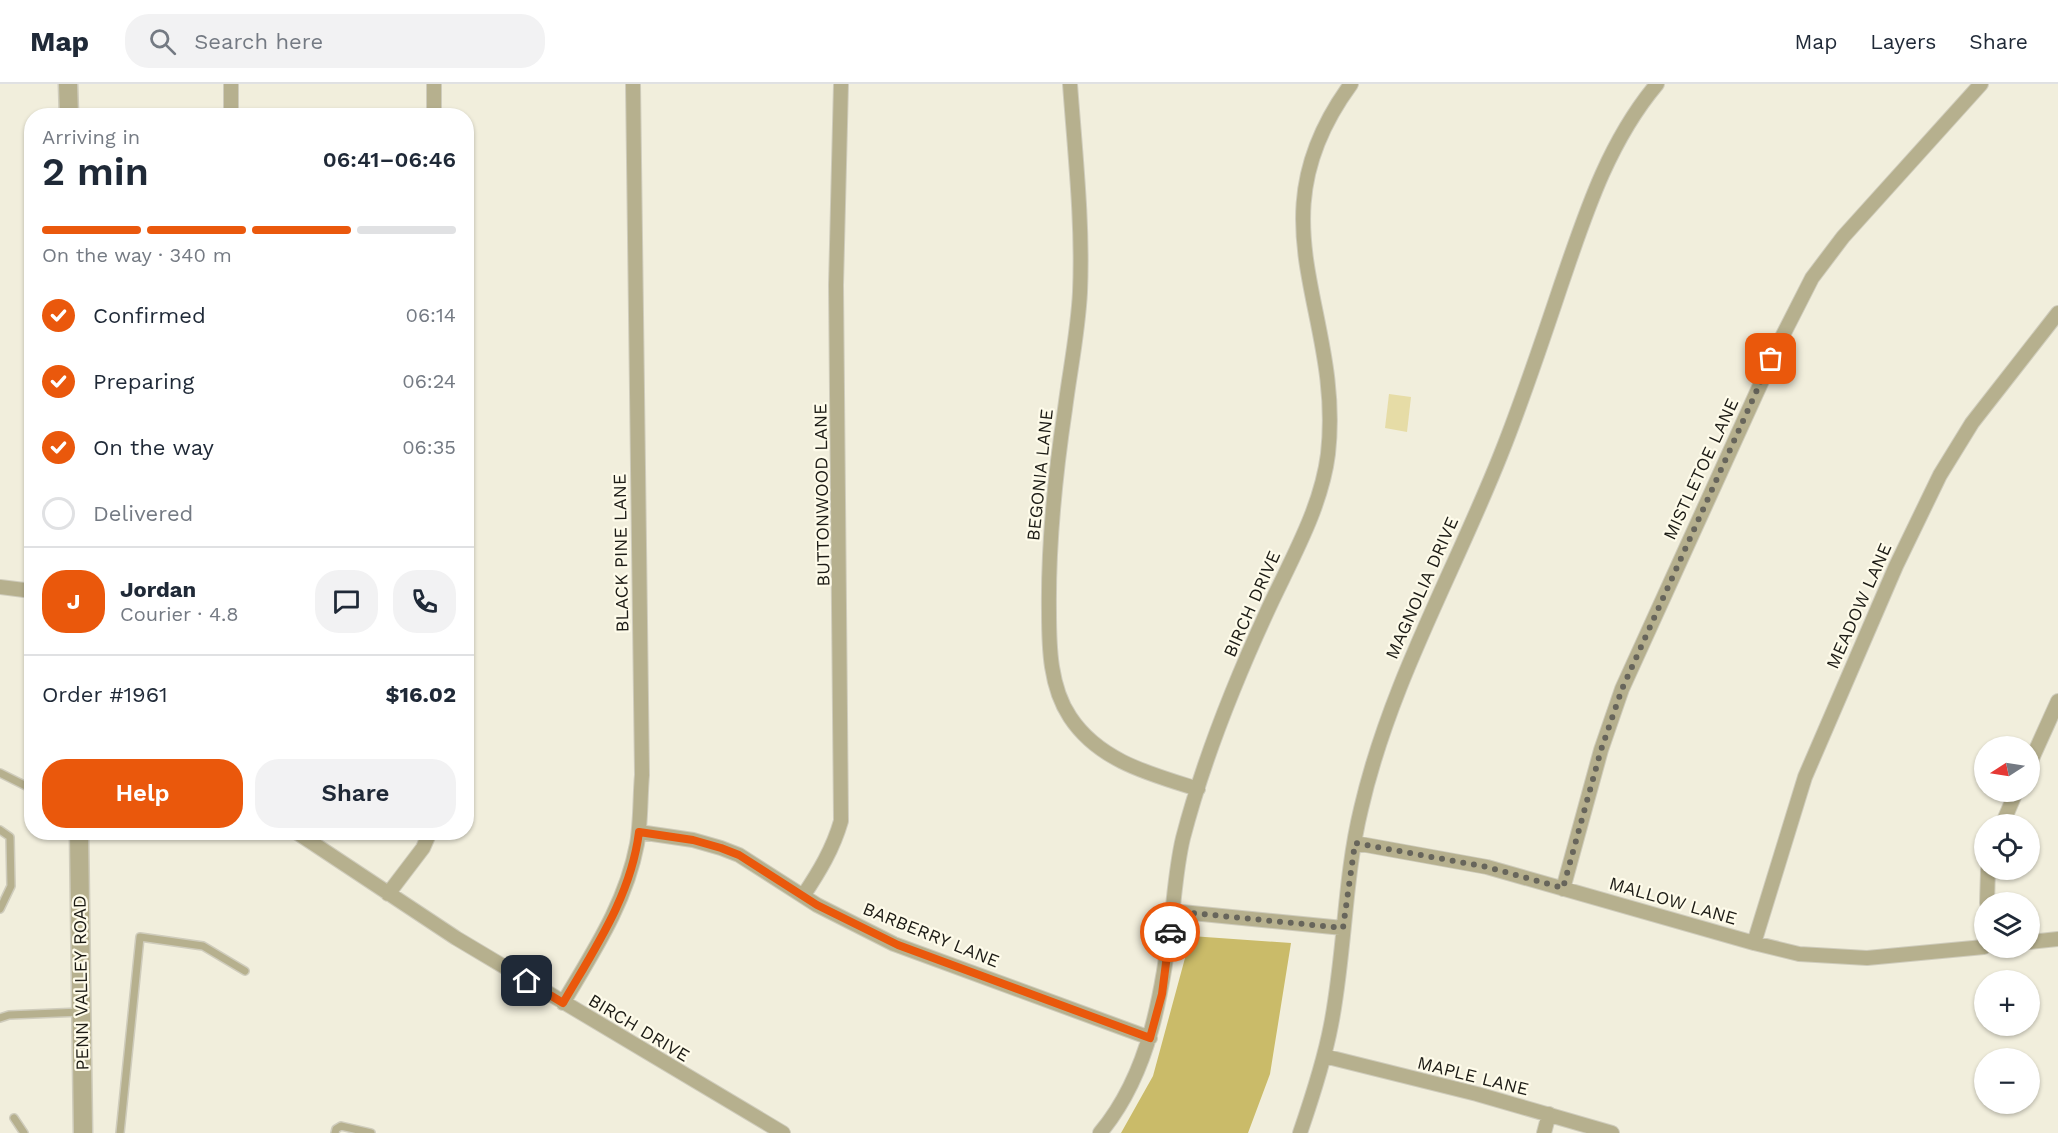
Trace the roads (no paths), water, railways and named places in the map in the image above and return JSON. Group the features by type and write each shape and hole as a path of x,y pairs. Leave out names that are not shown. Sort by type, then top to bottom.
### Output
{"street":[{"path":"68,84 69,108"},
{"path":"231,84 231,108"},
{"path":"434,84 434,108"},
{"name":"BLACK PINE LANE","path":"563,1003 615,913 626,885 639,832 642,775 633,84"},
{"name":"BUTTONWOOD LANE","path":"804,896 836,839 841,821 836,285 841,84"},
{"name":"BEGONIA LANE","path":"1070,84 1079,213 1080,291 1077,332 1050,537 1049,647 1053,675 1070,716 1087,739 1103,753 1198,789"},
{"name":"BIRCH DRIVE","path":"1100,1133 1131,1082 1150,1038 1162,994 1183,839 1198,789 1239,674 1302,537 1326,465 1329,418 1327,383 1304,256 1302,214 1304,187 1318,140 1335,106 1351,84"},
{"name":"MAGNOLIA DRIVE","path":"1300,1133 1332,1023 1355,843 1373,759 1400,683 1498,461 1602,172 1626,127 1657,84"},
{"name":"MISTLETOE LANE","path":"1563,888 1601,750 1622,689 1786,328 1812,278 1843,237 1981,84"},
{"name":"MEADOW LANE","path":"1754,943 1805,777 1896,566 1940,475 1972,423 2058,313"},
{"path":"0,587 24,590"},
{"path":"2040,740 2058,700"},
{"name":"BARBERRY LANE","path":"639,832 693,840 739,855 854,925 898,945 1150,1038"},
{"name":"PENN VALLEY ROAD","path":"79,840 83,1133"},
{"name":"BIRCH DRIVE","path":"308,840 388,894 563,1003 783,1133"},
{"path":"388,894 426,840"},
{"name":"MALLOW LANE","path":"1355,843 1487,867 1799,954 1846,958 1912,955 1974,948"},
{"path":"1172,911 1343,928"},
{"path":"2040,941 2058,939"},
{"name":"MAPLE LANE","path":"1324,1056 1549,1114 1612,1133"},
{"path":"1544,1133 1549,1114"}],"lane":[{"path":"0,773 24,785"},
{"path":"0,830 10,837 11,886 0,909"},
{"path":"120,1133 140,937 203,946 245,971"},
{"path":"0,1018 9,1014 81,1012"},
{"path":"14,1118 24,1133"},
{"path":"335,1133 336,1129 341,1126 371,1133"}]}
